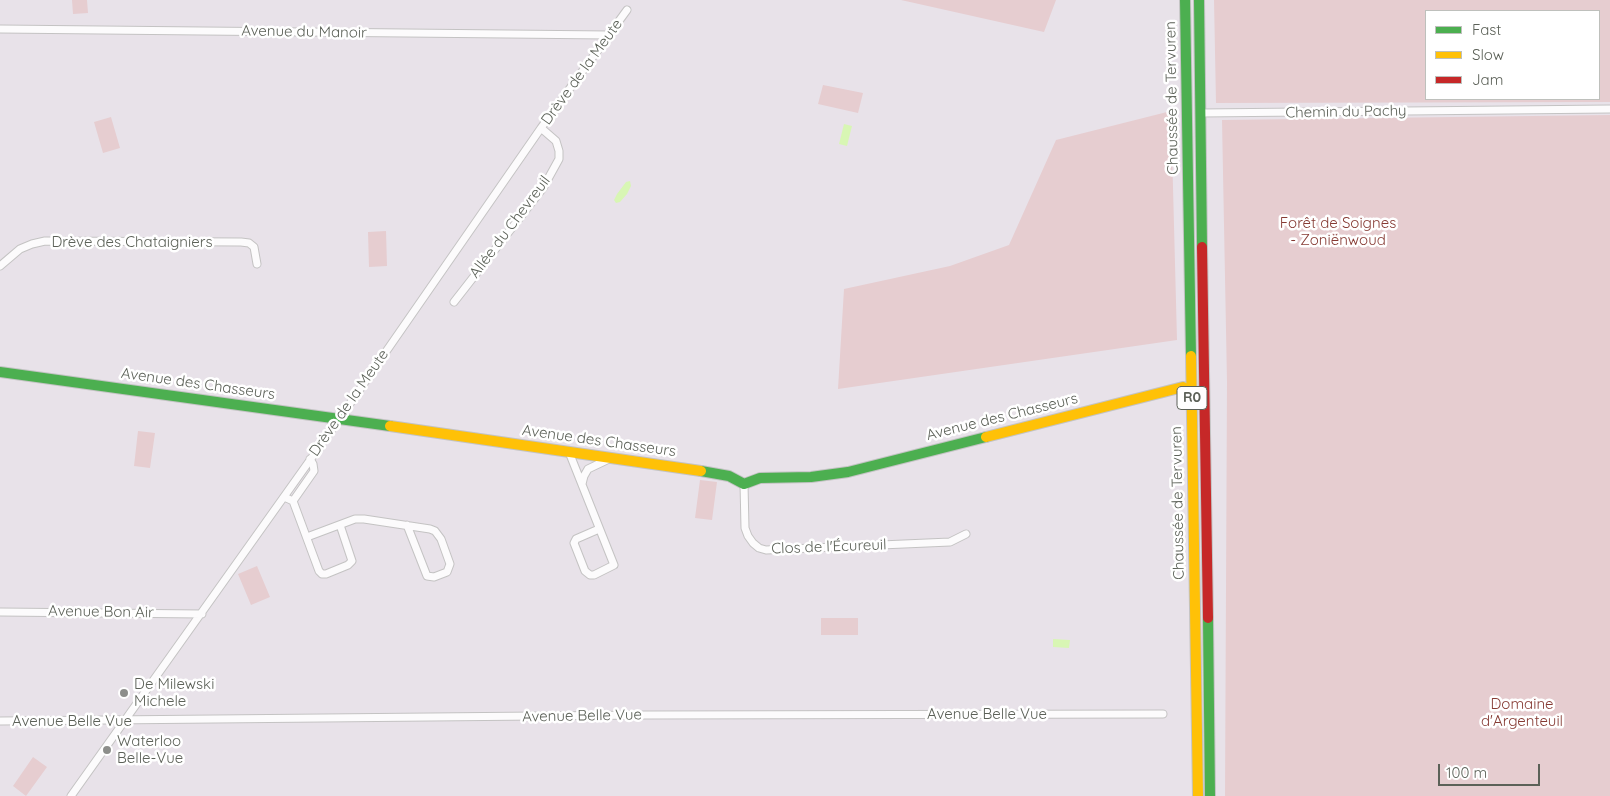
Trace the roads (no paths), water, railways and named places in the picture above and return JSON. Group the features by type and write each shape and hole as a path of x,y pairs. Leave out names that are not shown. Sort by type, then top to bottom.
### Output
{"main road":[{"name":"Chaussée de Tervuren","path":"1185,0 1198,796"},
{"name":"Chaussée de Tervuren","path":"1199,0 1210,796"},
{"name":"Avenue des Chasseurs","path":"0,372 340,418 444,435 719,473 744,484 760,478 811,477 848,472 1183,387"}],"street":[{"name":"Drève de la Meute","path":"71,796 340,418 541,128 627,10"},
{"name":"Avenue du Manoir","path":"0,29 609,35"},
{"name":"Chemin du Pachy","path":"1201,113 1610,109"},
{"name":"Allée du Chevreuil","path":"454,302 543,188 559,159 556,141 541,128"},
{"name":"Drève des Chataigniers","path":"0,266 20,249 32,244 45,242 241,242 249,243 254,247 257,264"},
{"path":"569,452 614,565 594,575 590,575 585,571 574,543 576,539 599,529"},
{"path":"582,484 588,470 611,458"},
{"path":"293,501 314,471 310,459"},
{"name":"Clos de l'Écureuil","path":"744,484 744,528 753,543 759,548 766,550 950,542 966,534"},
{"path":"284,497 293,501 319,571 326,574 348,565 352,561 340,525"},
{"path":"307,537 356,519 430,529 438,534 450,564 447,572 434,577 427,576 407,526"},
{"name":"Avenue Bon Air","path":"0,612 202,614"},
{"name":"Avenue Belle Vue","path":"0,721 646,715 1164,714"}],"place":[{"name":"De Milewski Michele","path":"124,693"},
{"name":"Waterloo Belle-Vue","path":"107,750"}],"park label":[{"name":"Forêt de Soignes - Zoniënwoud","path":"1338,232"},
{"name":"Domaine d'Argenteuil","path":"1522,712"}]}
